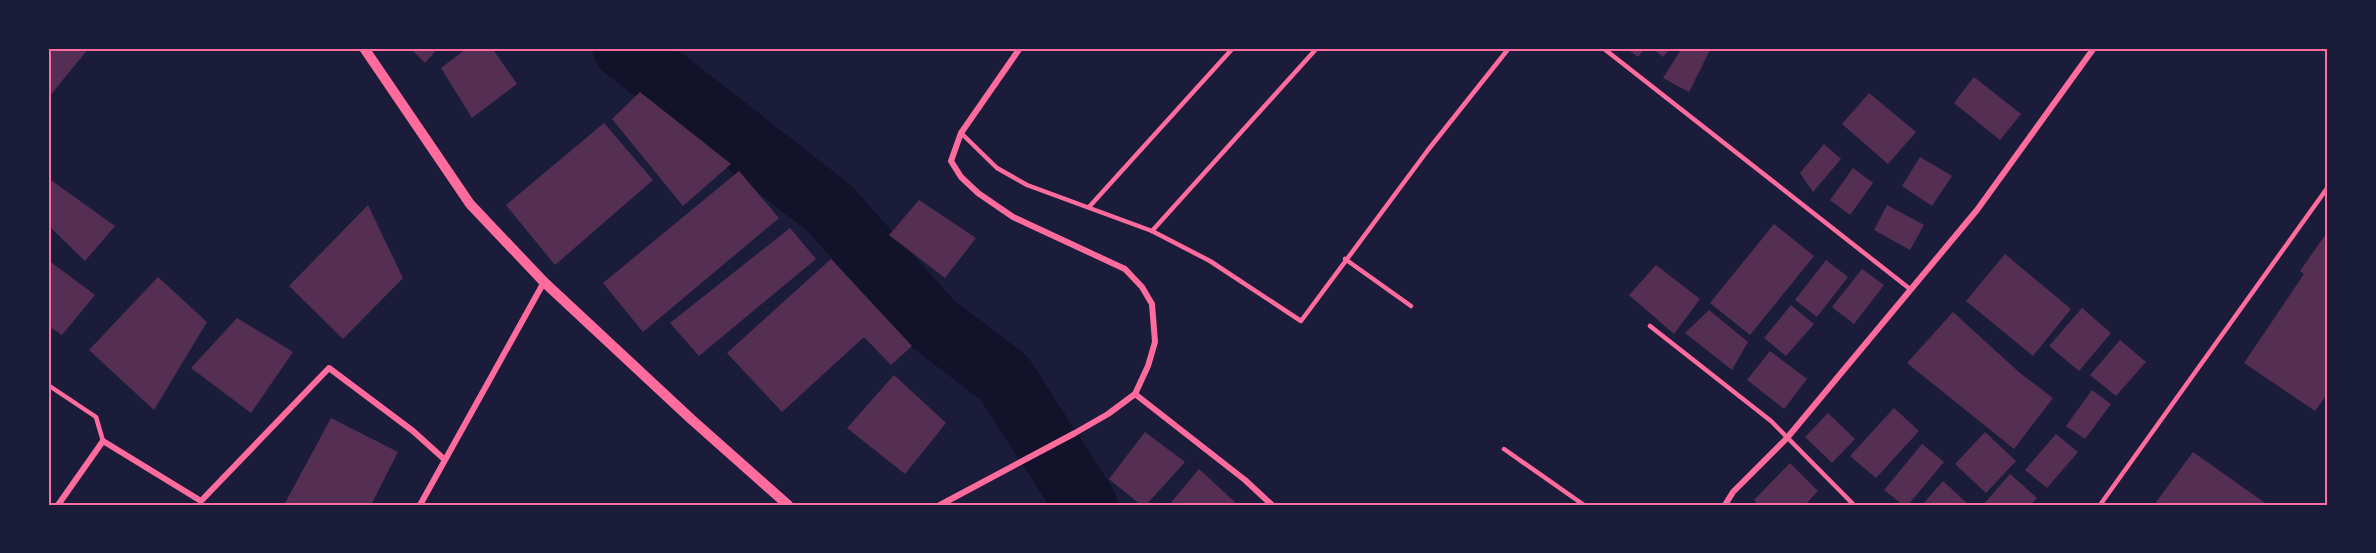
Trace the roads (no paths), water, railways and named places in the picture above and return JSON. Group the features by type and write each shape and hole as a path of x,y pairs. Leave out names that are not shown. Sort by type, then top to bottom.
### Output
{"street":[{"path":"364,48 470,204 544,282 691,419 788,505"},
{"path":"940,505 1075,433 1108,414 1135,394 1148,366 1155,342 1152,304 1142,286 1125,269 1013,217 978,193 961,177 951,161 961,133 1020,48"},
{"path":"1725,505 1733,492 1787,438 1977,210 2094,48"},
{"path":"420,505 544,282"},
{"path":"58,505 103,441 201,501 329,368 413,431 444,459"},
{"path":"1135,394 1245,480 1272,505"}],"lane":[{"path":"1089,207 1233,48"},
{"path":"1152,231 1317,48"},
{"path":"961,133 997,168 1027,186 1152,231 1210,261 1301,321 1428,150 1509,48"},
{"path":"1603,48 1910,289"},
{"path":"2100,505 2328,186"},
{"path":"1345,260 1411,306"},
{"path":"1650,326 1771,421 1854,505"},
{"path":"48,385 96,417 103,441"},
{"path":"1504,449 1584,505"}],"waterway":[{"path":"624,48 829,208 932,323 1004,378 1086,505"}]}
